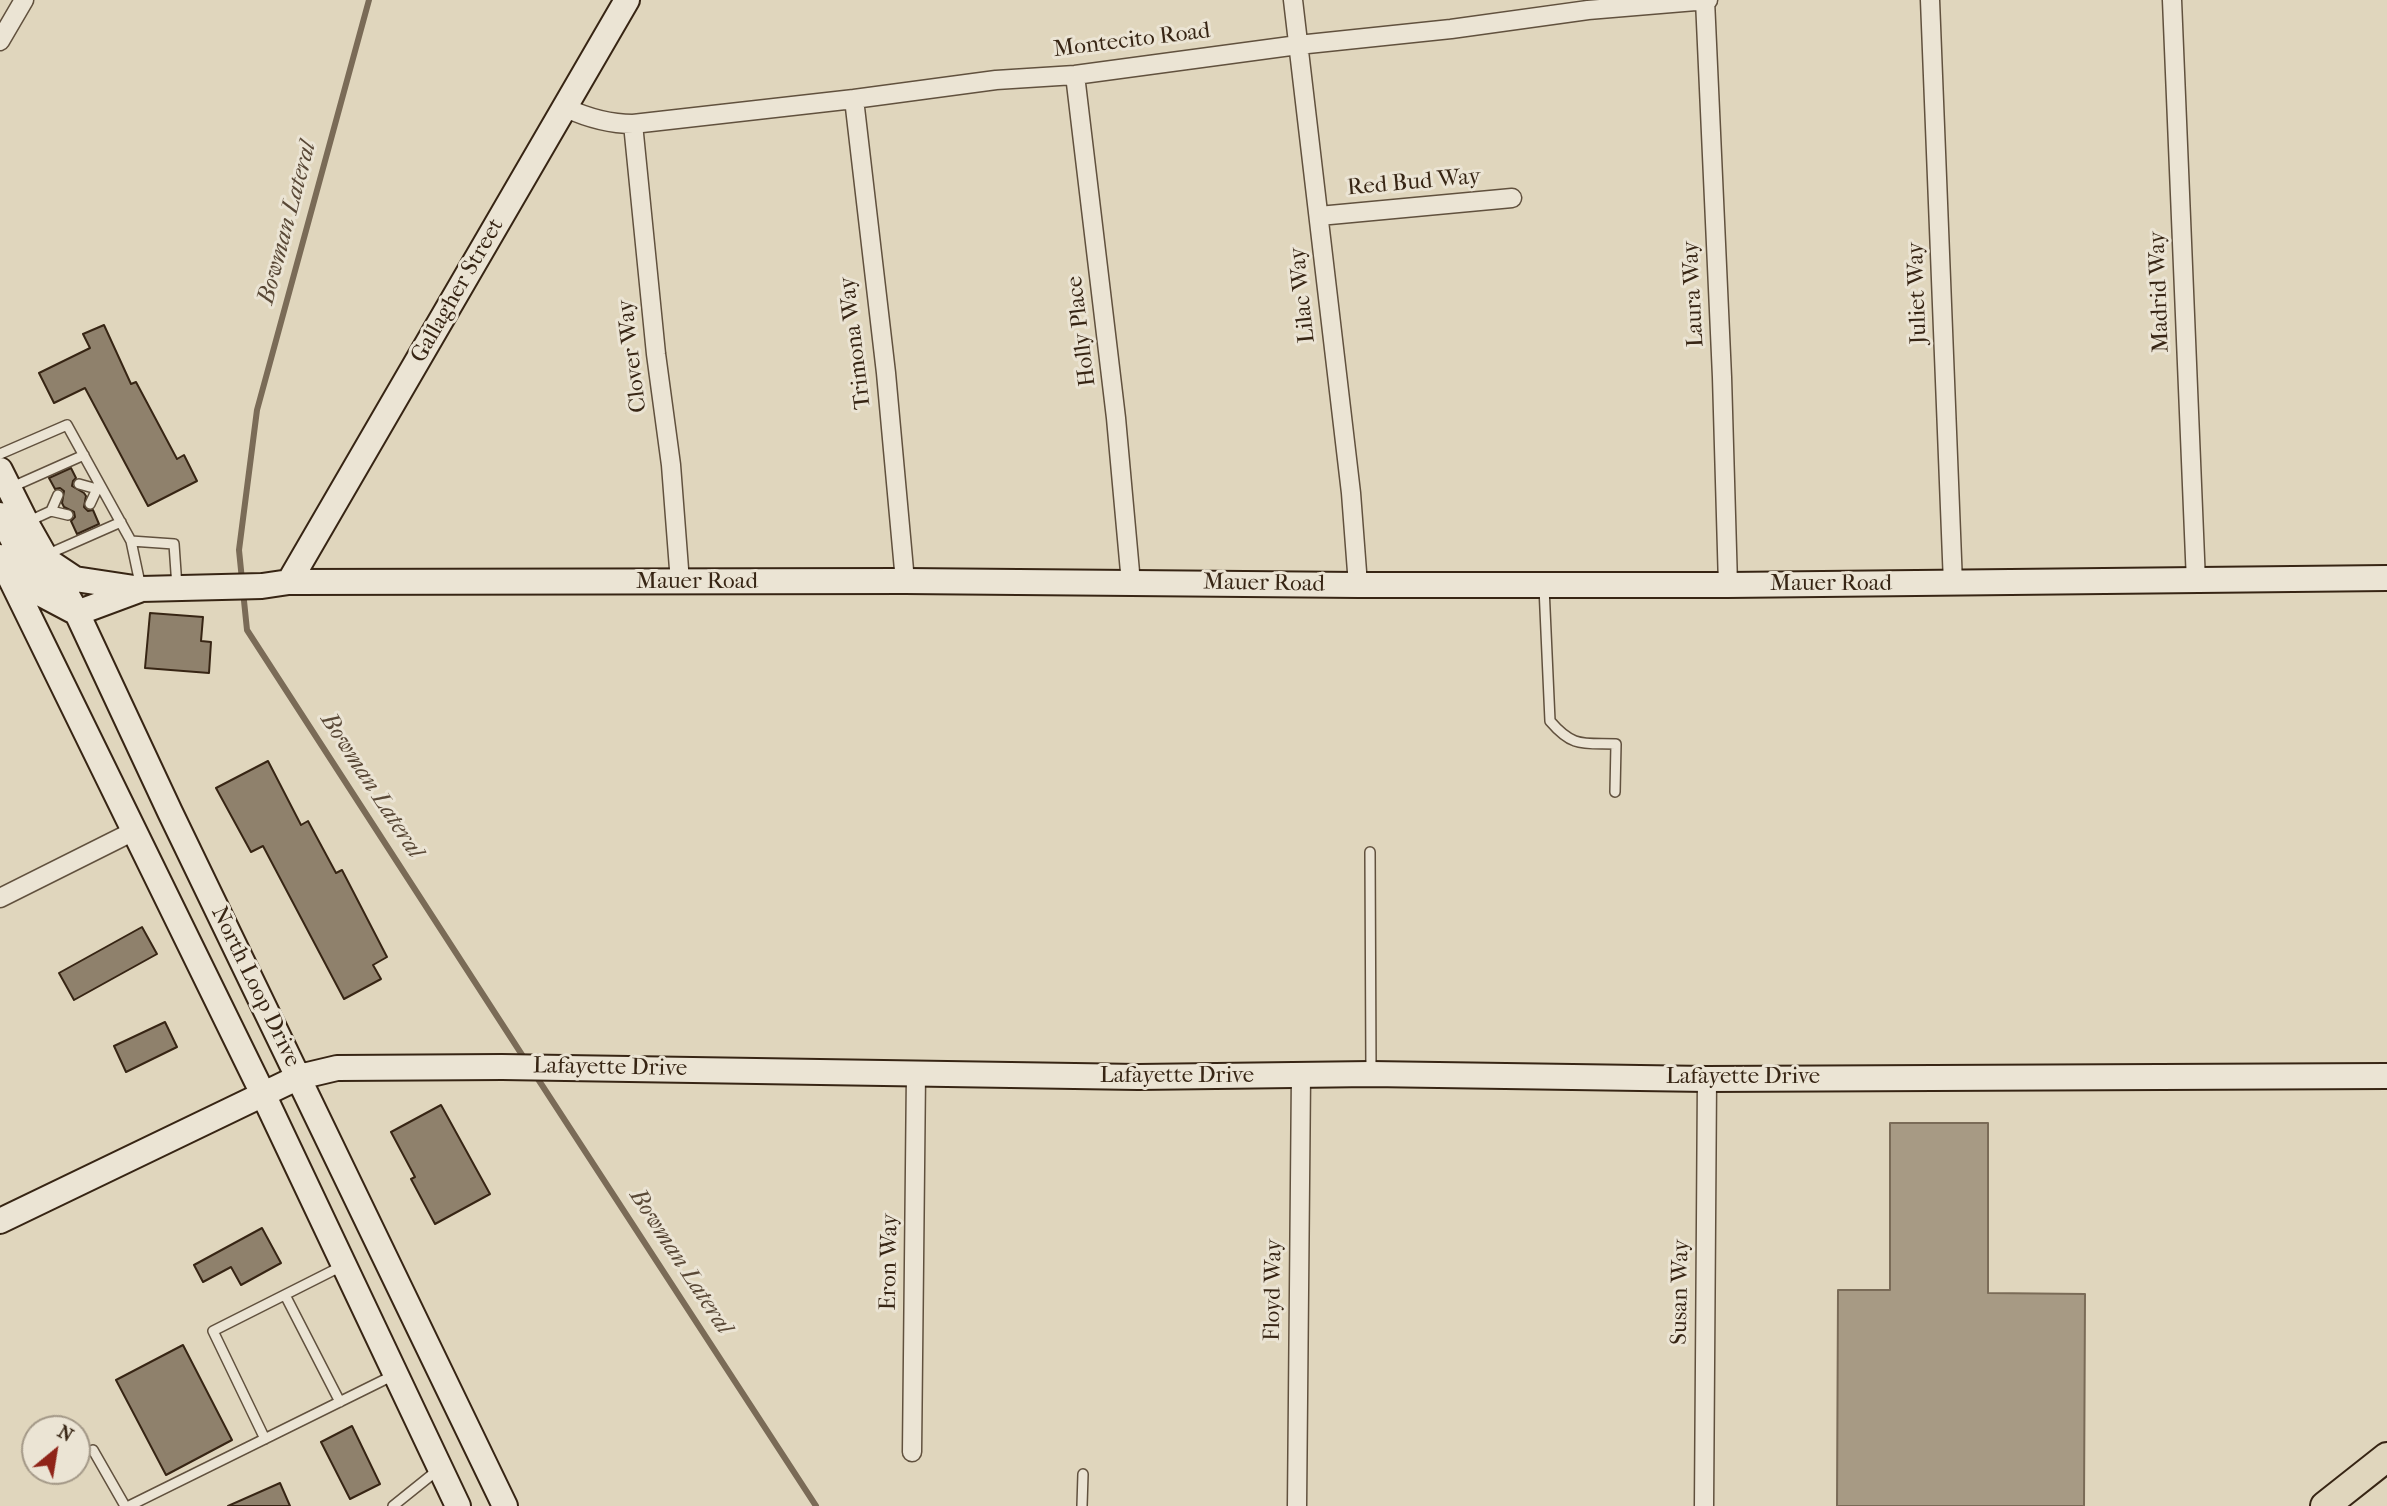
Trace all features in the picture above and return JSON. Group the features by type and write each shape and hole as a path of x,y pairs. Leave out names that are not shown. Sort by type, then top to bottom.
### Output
{"main road":[{"path":"2326,1506 2387,1457"}],"street":[{"path":"0,41 24,0"},
{"name":"Gallagher Street","path":"289,582 627,0"},
{"name":"Lilac Way","path":"1293,0 1351,493 1358,585"},
{"name":"Montecito Road","path":"566,108 594,120 633,124 984,81 1075,75 1588,10 1706,0"},
{"name":"Laura Way","path":"1706,0 1728,585"},
{"name":"Juliet Way","path":"1930,0 1953,584"},
{"name":"Madrid Way","path":"2172,0 2196,582"},
{"name":"Holly Place","path":"1075,75 1109,351 1131,583"},
{"name":"Trimona Way","path":"853,99 886,373 905,581"},
{"name":"Clover Way","path":"633,124 655,340 671,464 680,582"},
{"name":"Red Bud Way","path":"1319,216 1512,198"},
{"name":"North Loop Drive","path":"5,480 77,613 170,812 505,1506"},
{"path":"0,515 41,594 77,613"},
{"name":"North Loop Drive","path":"0,557 132,832 263,1094 458,1506"},
{"name":"Mauer Road","path":"46,558 75,579 141,589 224,588 289,582 905,581 1728,585 2387,578"},
{"name":"Mauer Road","path":"77,613 141,589"},
{"path":"0,898 132,832"},
{"name":"Lafayette Drive","path":"0,1221 299,1077 337,1068 553,1067 1138,1077 1371,1074 1707,1079 2387,1076"},
{"name":"Eron Way","path":"912,1452 916,1073"},
{"name":"Floyd Way","path":"1297,1506 1301,1075"},
{"name":"Susan Way","path":"1704,1506 1707,1079"}],"lane":[{"path":"0,454 67,425 99,488 131,541 141,589"},
{"path":"5,480 84,455"},
{"path":"79,484 99,488"},
{"path":"90,504 99,488"},
{"path":"51,511 58,495"},
{"path":"26,522 51,511 68,515"},
{"path":"46,558 121,522"},
{"path":"131,541 174,544 177,589"},
{"path":"1544,585 1550,721 1563,736 1577,743 1616,744 1615,792"},
{"path":"1370,852 1371,1074"},
{"path":"265,1439 213,1331 344,1266"},
{"path":"285,1295 340,1402"},
{"path":"93,1450 127,1506 396,1374"},
{"path":"393,1506 440,1468"},
{"path":"1082,1506 1083,1474"}],"shaded area":[{"path":"1890,1123 1988,1123 1988,1293 2085,1294 2084,1506 1837,1506 1838,1290 1890,1290"}],"building":[{"path":"104,325 131,384 136,382 177,459 184,455 197,481 148,506 85,388 54,403 39,373 90,348 83,334"},
{"path":"71,468 76,478 72,486 84,493 84,507 88,511 93,510 99,524 77,534 71,521 75,517 74,512 62,503 64,491 55,489 49,478"},
{"path":"150,613 203,617 201,641 211,642 209,673 145,668"},
{"path":"268,761 301,825 308,821 336,873 342,870 387,957 373,965 381,979 344,999 263,846 251,852 216,788"},
{"path":"142,927 157,954 74,1000 59,973"},
{"path":"165,1022 177,1047 126,1072 114,1046"},
{"path":"441,1105 490,1194 435,1224 411,1179 415,1177 391,1132"},
{"path":"262,1228 281,1263 241,1285 231,1267 203,1282 194,1265"},
{"path":"183,1345 232,1440 166,1475 116,1380"},
{"path":"352,1426 380,1484 350,1499 321,1442"},
{"path":"280,1483 290,1506 228,1506"}],"waterway":[{"name":"Bowman Lateral","path":"242,580 239,550 257,410 369,0"},
{"name":"Bowman Lateral","path":"243,591 247,630 526,1061"},
{"name":"Bowman Lateral","path":"536,1076 816,1506"}]}
